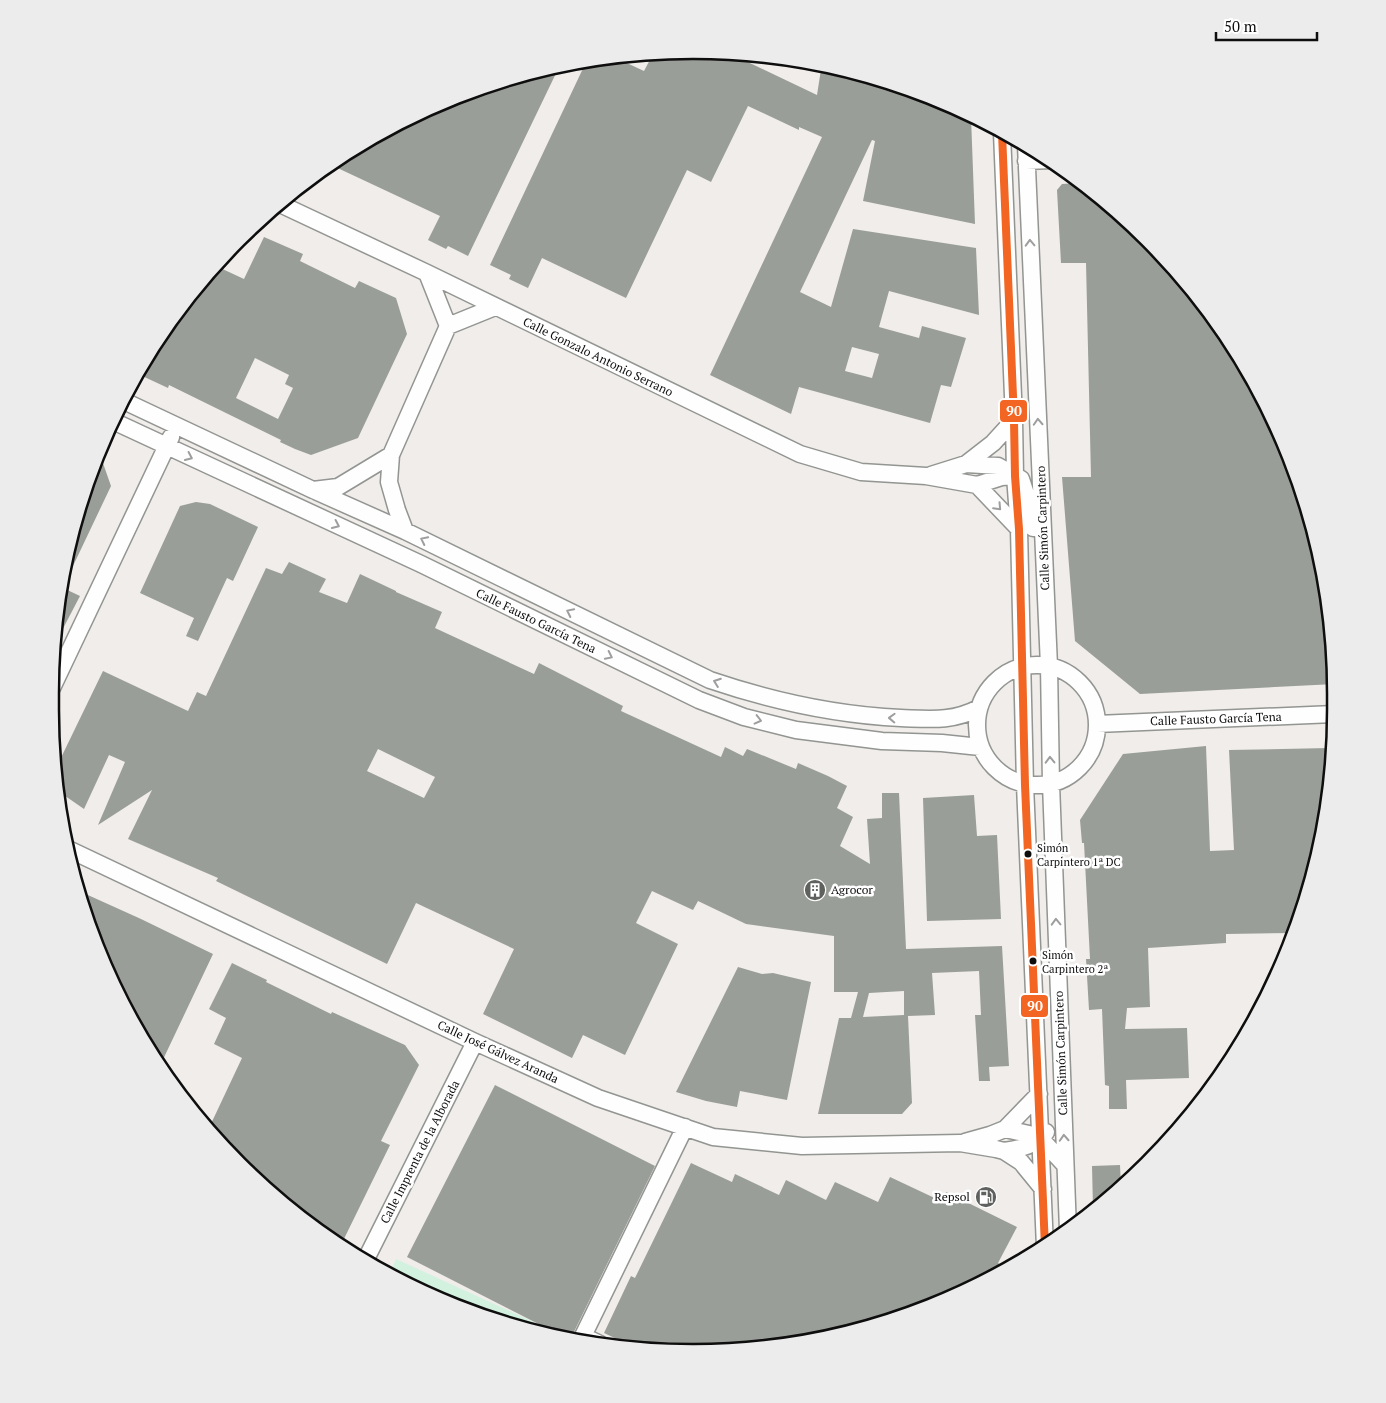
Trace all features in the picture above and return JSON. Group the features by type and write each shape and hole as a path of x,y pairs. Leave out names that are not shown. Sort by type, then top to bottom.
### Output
{"street":[{"name":"Calle Simón Carpintero","path":"1002,140 1010,303 1015,476 1019,529 1025,785 1045,1237"},
{"name":"Calle Simón Carpintero","path":"1026,154 1046,606 1068,1221"},
{"name":"Calle Gonzalo Antonio Serrano","path":"286,207 800,454 861,472 926,476 977,485 1002,477 1015,476"},
{"path":"1008,273 1013,280 1021,282 1031,271"},
{"path":"427,274 448,326"},
{"path":"1010,303 1019,291 1026,292 1033,301"},
{"path":"405,531 388,482 391,454 448,326 495,307"},
{"name":"Calle Fausto García Tena","path":"129,403 313,490 405,531 710,680 755,695 802,706 865,717 941,720 964,716 979,708"},
{"name":"Calle Gonzalo Antonio Serrano","path":"966,464 993,443 1014,420"},
{"name":"Calle Fausto García Tena","path":"119,424 420,564 699,700 744,717 796,730 882,741 942,743 980,748"},
{"path":"60,672 177,426"},
{"name":"Calle Simón Carpintero","path":"1015,476 1039,450"},
{"path":"313,490 338,487 391,454"},
{"name":"Calle Gonzalo Antonio Serrano","path":"926,476 966,464 998,466 1015,476"},
{"name":"Calle Simón Carpintero","path":"1015,476 1021,479 1032,512 1035,576 1046,606"},
{"path":"977,485 1019,529"},
{"path":"1035,664 1048,666 1068,673 1084,686 1094,704 1097,724 1094,744 1084,762 1070,776 1051,784 1025,785 1006,778 1001,774 991,765 980,748 976,728 979,708 988,689 1003,675 1022,666 1035,664"},
{"name":"Calle Fausto García Tena","path":"1097,724 1327,714"},
{"name":"Calle José Gálvez Aranda","path":"75,852 475,1042 598,1098 714,1137 802,1146 960,1143 1004,1151 1020,1162 1042,1188"},
{"name":"Calle Imprenta de la Alborada","path":"368,1254 475,1042"},
{"name":"Calle José Gálvez Aranda","path":"960,1143 990,1135 1005,1128 1039,1094"},
{"path":"1004,1151 1018,1149 1041,1140 1063,1111"},
{"path":"584,1335 685,1127"},
{"path":"1005,1128 1029,1134 1041,1140 1065,1165"}],"shaded area":[{"path":"652,60 734,60 776,64 857,80 897,92 974,124 1010,144 1079,190 1111,216 1170,275 1196,307 1242,376 1262,412 1294,489 1306,529 1322,610 1326,652 1326,751 1322,793 1306,874 1294,914 1262,991 1242,1027 1196,1096 1170,1128 1111,1187 1079,1213 1010,1259 974,1279 897,1311 857,1323 776,1339 734,1343 652,1343 610,1339 529,1323 489,1311 412,1279 376,1259 307,1213 275,1187 216,1128 190,1096 144,1027 124,991 92,914 80,874 64,793 60,751 60,652 64,610 80,529 92,489 124,412 144,376 190,307 216,275 275,216 307,190 376,144 412,124 489,92 529,80 610,64"}],"green space":[{"path":"396,1259 542,1326 489,1311 450,1296 392,1268"}],"building":[{"path":"693,59 746,61 817,95 821,72 897,92 971,123 975,224 863,201 875,141 872,140 800,292 831,307 853,229 976,248 979,315 889,291 879,327 919,338 922,326 966,338 951,387 941,385 930,423 799,387 791,414 710,375 822,137 799,127 799,130 748,106 711,182 687,170 626,298 542,258 528,288 509,279 511,275 490,265 583,69 626,63 644,71 650,60","holes":["852,347 879,354 872,378 845,371"]},
{"path":"556,74 468,256 448,246 446,249 428,240 440,216 338,168 412,124 450,107 489,92"},
{"path":"1062,184 1070,184 1111,216 1170,275 1220,341 1262,412 1294,489 1306,529 1322,610 1327,684 1140,694 1075,641 1062,477 1091,477 1086,263 1061,263 1057,190"},
{"path":"264,237 303,254 300,261 355,288 359,281 396,298 407,334 358,438 311,455 280,442 281,440 169,385 168,388 144,377 190,307 222,269 244,279","holes":["255,358 289,375 285,384 293,388 278,419 236,398"]},
{"path":"102,462 111,486 71,571 80,529"},
{"path":"196,502 210,504 258,527 233,581 227,578 198,641 186,636 194,618 140,593 180,506"},
{"path":"289,562 326,579 319,592 347,603 360,574 442,612 435,628 534,674 539,663 623,706 621,711 721,757 725,747 743,756 747,749 796,769 798,763 828,776 847,786 837,808 853,817 840,846 870,864 867,819 882,818 882,793 899,793 906,949 1002,946 1009,1066 989,1067 990,1081 979,1081 975,1015 981,1015 979,971 932,973 935,1015 908,1016 912,1103 902,1114 818,1114 839,1018 851,1018 858,992 834,992 834,936 746,924 698,901 693,910 652,891 636,923 678,944 625,1055 583,1035 572,1058 483,1014 514,949 416,903 387,964 216,881 218,878 128,839 152,790 98,825 125,762 109,755 84,809 64,795 61,758 103,671 188,711 197,692 206,696 266,568 282,574","holes":["378,749 435,777 424,798 367,771","904,991 904,1015 863,1017 869,993"]},
{"path":"67,590 80,596 62,630"},
{"path":"1206,746 1210,851 1234,850 1229,750 1326,748 1322,793 1315,834 1306,874 1287,933 1226,934 1226,943 1148,948 1150,1007 1127,1008 1125,1029 1187,1028 1189,1078 1126,1080 1127,1109 1109,1109 1109,1086 1105,1085 1102,1009 1089,1010 1086,959 1090,959 1084,843 1082,843 1080,820 1123,754"},
{"path":"974,795 977,836 997,835 1001,919 927,921 923,798"},
{"path":"86,894 141,919 213,954 164,1058 124,991 107,953"},
{"path":"232,963 331,1014 332,1012 405,1045 419,1065 381,1141 390,1145 344,1239 307,1213 275,1187 212,1123 242,1058 214,1044 226,1018 209,1009"},
{"path":"738,967 762,974 773,973 811,982 787,1100 740,1091 737,1107 706,1101 676,1092"},
{"path":"495,1085 655,1166 574,1333 543,1326 407,1257"},
{"path":"691,1163 732,1182 735,1174 779,1195 786,1180 826,1200 835,1182 878,1202 890,1177 941,1201 946,1192 1017,1227 998,1263 1000,1264 974,1279 897,1311 857,1323 776,1339 693,1344 619,1340 604,1333 631,1276 635,1278"},
{"path":"1120,1165 1121,1178 1093,1202 1092,1166"}],"transit line":[{"name":"90","path":"1002,140 1015,476 1019,529 1025,785 1045,1237"}],"place":[{"name":"Simón Carpintero 1ª DC","path":"1028,854"},
{"name":"Agrocor","path":"815,890"},
{"name":"Simón Carpintero 2ª","path":"1033,961"},
{"name":"Repsol","path":"986,1197"}]}
